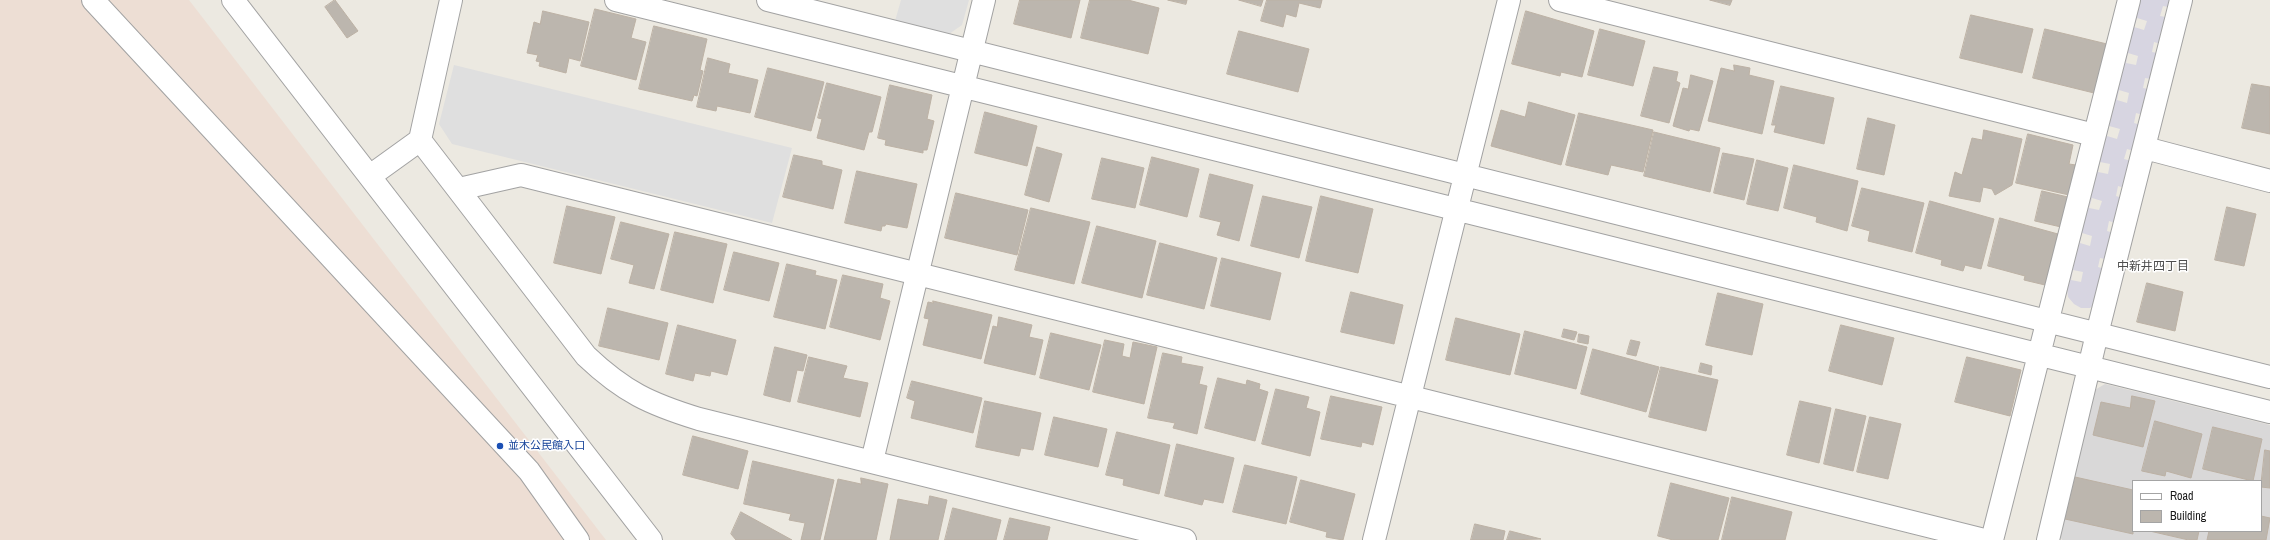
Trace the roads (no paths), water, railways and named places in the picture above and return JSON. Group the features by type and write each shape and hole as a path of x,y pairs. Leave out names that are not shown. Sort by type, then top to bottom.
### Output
{"street":[{"path":"93,0 529,470 578,540"},
{"path":"233,0 650,540"},
{"path":"370,176 420,140 451,0"},
{"path":"616,0 964,85 1455,210 2270,412"},
{"path":"768,0 2270,377"},
{"path":"872,461 984,0"},
{"path":"1374,540 1455,210 1509,0"},
{"path":"1560,0 2094,136"},
{"path":"1992,540 2129,0"},
{"path":"2048,540 2096,334 2145,148 2181,0"},
{"path":"420,140 586,356 607,376 631,393 660,407 699,419 1185,540"},
{"path":"2145,148 2270,181"},
{"path":"459,189 521,175 1984,540"}],"place":[{"name":"並木公民館入口","path":"500,446"}],"district":[{"name":"中新井四丁目","path":"2153,267"}]}
